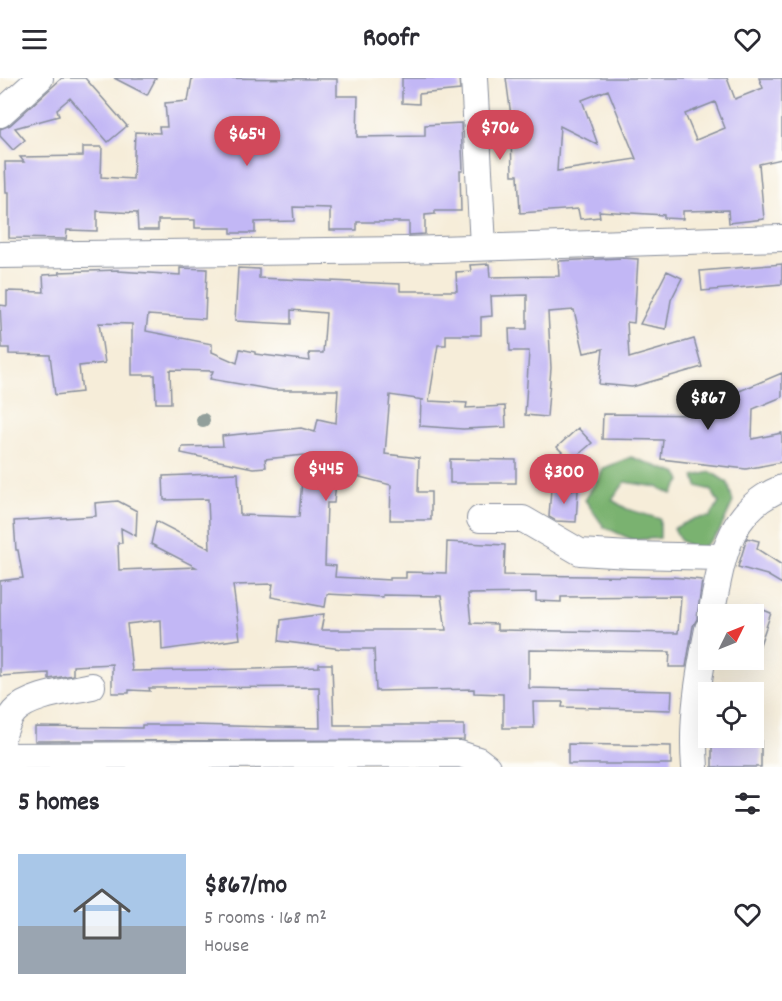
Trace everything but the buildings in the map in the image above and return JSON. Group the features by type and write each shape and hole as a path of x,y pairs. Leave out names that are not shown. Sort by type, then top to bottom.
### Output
{"street":[{"path":"0,114 40,78"},
{"path":"474,78 483,246"},
{"path":"0,255 406,250 782,238"},
{"path":"713,604 723,557 734,527 750,507 782,488"},
{"path":"480,519 523,519 580,552 723,557"},
{"path":"695,767 693,745 696,699 701,670"},
{"path":"0,743 14,712 24,705 36,699 92,686"},
{"path":"0,756 460,754 478,760 487,767"}],"green space":[{"path":"631,457 678,474 681,481 672,494 657,487 625,482 612,500 627,509 660,519 660,538 633,540 604,527 585,500 604,468"},
{"path":"711,472 728,483 733,502 719,532 699,551 681,541 674,528 696,518 710,517 719,503 711,490 697,486 694,476"}]}
